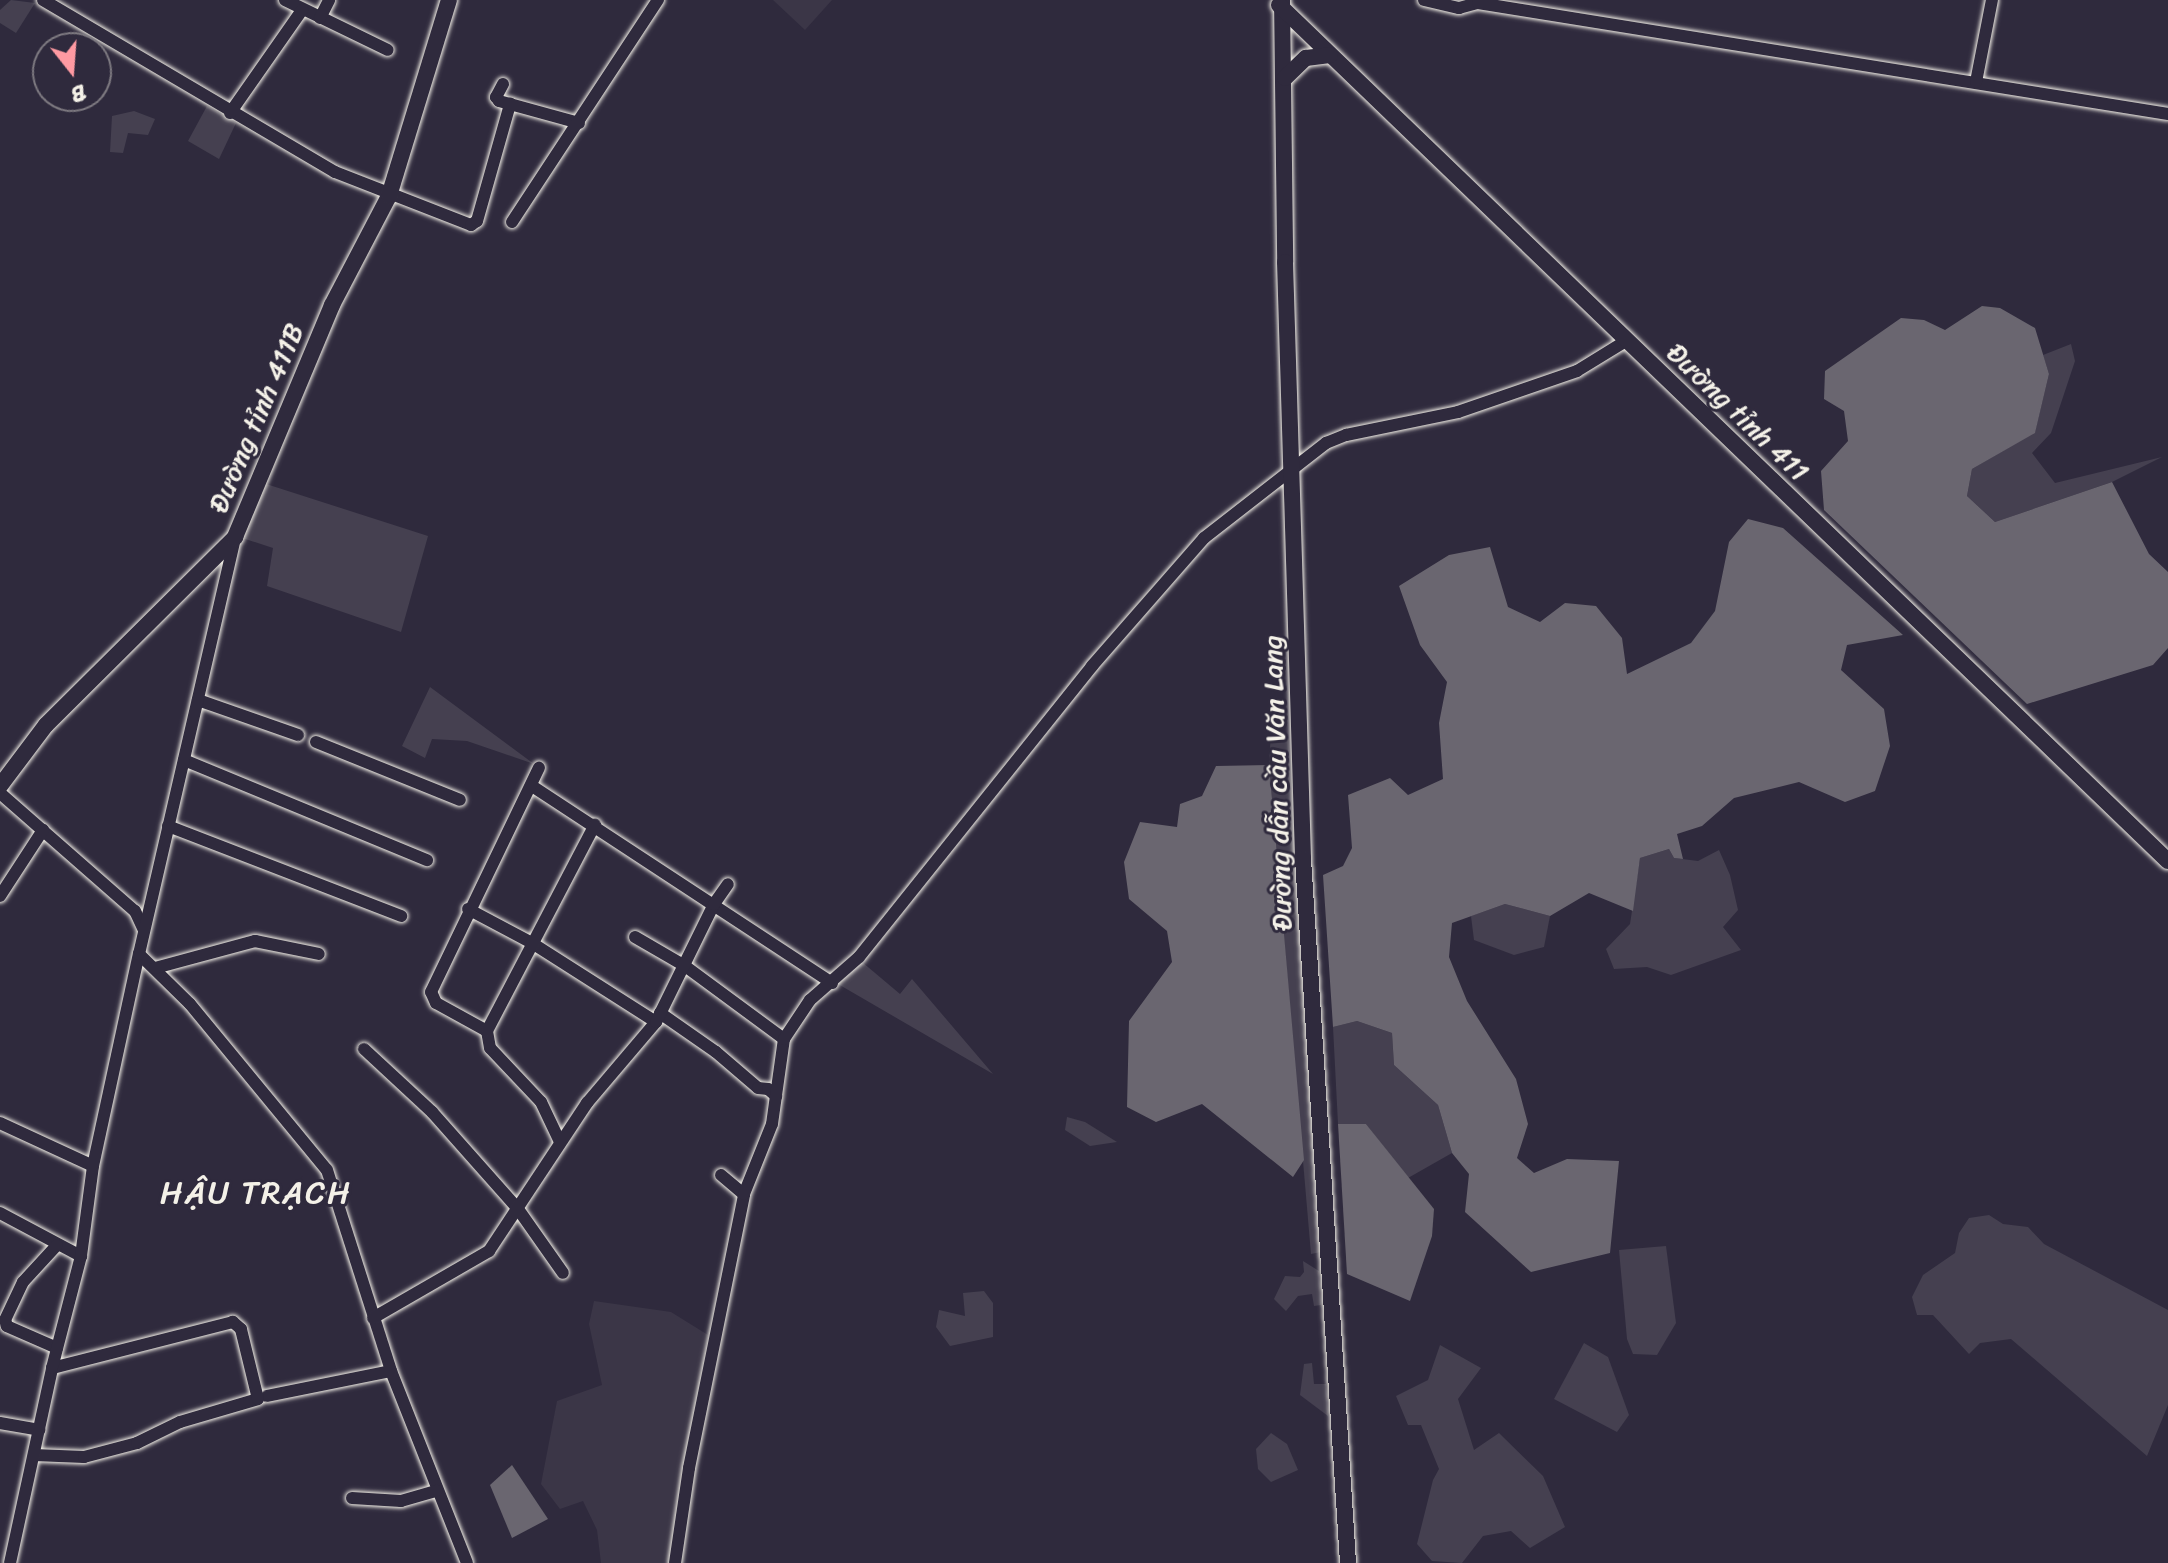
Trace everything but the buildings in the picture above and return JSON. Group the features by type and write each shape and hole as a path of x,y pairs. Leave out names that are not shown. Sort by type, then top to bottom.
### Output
{"main road":[{"name":"Đường tỉnh 411B","path":"0,786 46,725 235,537 332,305 389,196 449,0"},
{"name":"Đường tỉnh 411","path":"1279,3 2168,861"},
{"name":"Đường dẫn cầu Văn Lang","path":"1279,3 1285,78 1291,470 1303,859 1348,1563"},
{"path":"1285,78 1306,58 1330,55"}],"street":[{"path":"43,0 230,113 335,172 389,196 474,224 510,104"},
{"path":"285,0 388,50"},
{"path":"320,18 329,0"},
{"path":"512,222 658,0"},
{"path":"1424,0 1459,8 1478,2 2168,114"},
{"path":"1976,82 1992,0"},
{"path":"230,113 302,10"},
{"path":"503,84 497,99 579,123"},
{"path":"675,1563 689,1468 744,1194 772,1124 784,1039 810,1000 859,957 1092,666 1204,538 1326,443 1346,435 1458,412 1577,371 1626,341"},
{"path":"10,1563 52,1368 81,1256 93,1166 144,930 235,537"},
{"path":"198,700 298,735"},
{"path":"316,742 460,800"},
{"path":"184,760 427,860"},
{"path":"487,1031 436,1003 432,997 433,987 468,909 539,768"},
{"path":"532,786 595,824 832,983"},
{"path":"0,793 135,911 144,930"},
{"path":"560,1142 541,1102 490,1048 487,1031 595,824"},
{"path":"168,826 401,916"},
{"path":"0,896 43,830"},
{"path":"373,1318 482,1257 518,1209 603,1080 658,1018 714,904 728,884"},
{"path":"468,909 532,943 716,1052 758,1088 768,1089 776,1096"},
{"path":"635,937 685,966 784,1039"},
{"path":"155,968 255,941 319,954"},
{"path":"139,954 190,1004 322,1161 343,1215 391,1371 467,1563"},
{"path":"364,1049 432,1112 518,1209 563,1273"},
{"path":"0,1123 63,1155 93,1166"},
{"path":"721,1175 744,1194"},
{"path":"0,1213 81,1256"},
{"path":"57,1245 23,1282 5,1320 7,1326 57,1348"},
{"path":"34,1455 84,1457 137,1443 180,1422 258,1399 241,1329 233,1322 52,1368"},
{"path":"267,1396 391,1371"},
{"path":"0,1423 39,1430"},
{"path":"352,1498 401,1501 437,1491"}],"shaded area":[{"path":"11,0 35,3 16,33 0,23 0,10"},
{"path":"773,0 832,0 805,30"},
{"path":"207,106 236,123 219,159 188,141"},
{"path":"134,111 155,119 148,135 128,133 123,153 110,152 112,116"},
{"path":"1982,306 2000,308 2035,328 2049,374 2035,433 1972,469 1967,496 1995,522 2112,482 2149,554 2168,572 2168,648 2153,665 2027,704 1824,510 1821,471 1848,441 1844,411 1824,399 1825,371 1901,318 1924,320 1945,330"},
{"path":"2071,344 2075,361 2051,433 2032,453 2055,483 2162,457 2112,482 1995,522 1967,496 1972,469 2035,432 2049,374 2043,355"},
{"path":"263,483 428,536 401,632 267,586 273,548 242,538"},
{"path":"1748,519 1783,528 1903,635 1847,645 1841,670 1884,709 1890,746 1875,791 1845,802 1799,782 1734,798 1702,826 1677,834 1683,859 1674,858 1669,849 1640,858 1633,911 1589,893 1550,916 1505,904 1452,923 1449,957 1467,1001 1516,1079 1528,1124 1517,1158 1534,1173 1567,1159 1619,1161 1610,1253 1531,1272 1465,1212 1469,1174 1452,1153 1438,1105 1394,1065 1392,1033 1357,1021 1333,1027 1323,875 1343,866 1352,848 1348,795 1390,778 1408,795 1443,779 1439,723 1447,682 1420,645 1399,586 1449,555 1490,547 1508,607 1540,622 1565,603 1596,606 1622,638 1627,674 1691,643 1715,611 1729,542"},
{"path":"430,687 534,764 467,741 432,739 425,758 402,746"},
{"path":"1271,731 1288,735 1321,1252 1311,1254 1269,765"},
{"path":"1269,765 1304,1160 1293,1177 1202,1104 1156,1122 1127,1107 1129,1021 1172,962 1167,931 1129,899 1124,862 1140,822 1177,827 1180,804 1202,796 1216,766"},
{"path":"1669,849 1674,858 1698,861 1719,850 1730,875 1738,910 1723,927 1741,950 1671,975 1647,967 1614,969 1606,949 1630,924 1640,858"},
{"path":"1505,904 1550,916 1544,947 1514,955 1474,940 1471,916"},
{"path":"862,962 900,994 912,979 993,1074 838,984"},
{"path":"1357,1021 1392,1033 1394,1065 1438,1105 1452,1153 1408,1178 1366,1124 1338,1124 1333,1027"},
{"path":"1067,1117 1085,1122 1117,1142 1090,1146 1065,1130"},
{"path":"1338,1124 1366,1124 1434,1209 1432,1236 1410,1301 1347,1274"},
{"path":"1989,1215 2003,1224 2028,1227 2044,1244 2168,1310 2168,1405 2147,1456 2011,1339 1980,1343 1969,1354 1933,1315 1917,1315 1912,1297 1923,1275 1955,1253 1959,1233 1969,1218"},
{"path":"1666,1246 1676,1323 1657,1355 1633,1354 1627,1339 1619,1250"},
{"path":"1303,1261 1319,1271 1321,1305 1314,1306 1312,1294 1298,1296 1286,1311 1274,1299 1285,1276 1300,1277 1304,1272"},
{"path":"984,1291 993,1303 993,1337 950,1346 936,1327 939,1310 965,1316 963,1293"},
{"path":"594,1301 671,1312 708,1335 671,1563 601,1563 597,1530 583,1501 560,1509 541,1484 557,1401 602,1385 589,1324"},
{"path":"1584,1343 1608,1357 1629,1415 1617,1432 1554,1399"},
{"path":"1440,1345 1481,1368 1458,1399 1474,1450 1499,1433 1543,1476 1565,1527 1530,1548 1511,1531 1483,1536 1462,1563 1432,1561 1417,1544 1433,1480 1439,1469 1421,1425 1408,1425 1396,1396 1428,1380"},
{"path":"1312,1363 1314,1384 1326,1384 1328,1416 1300,1395 1304,1364"},
{"path":"1271,1433 1287,1444 1298,1470 1271,1482 1258,1469 1256,1449"},
{"path":"512,1465 548,1519 512,1538 490,1485"}],"district":[{"name":"HẬU TRẠCH","path":"256,1193"}]}
